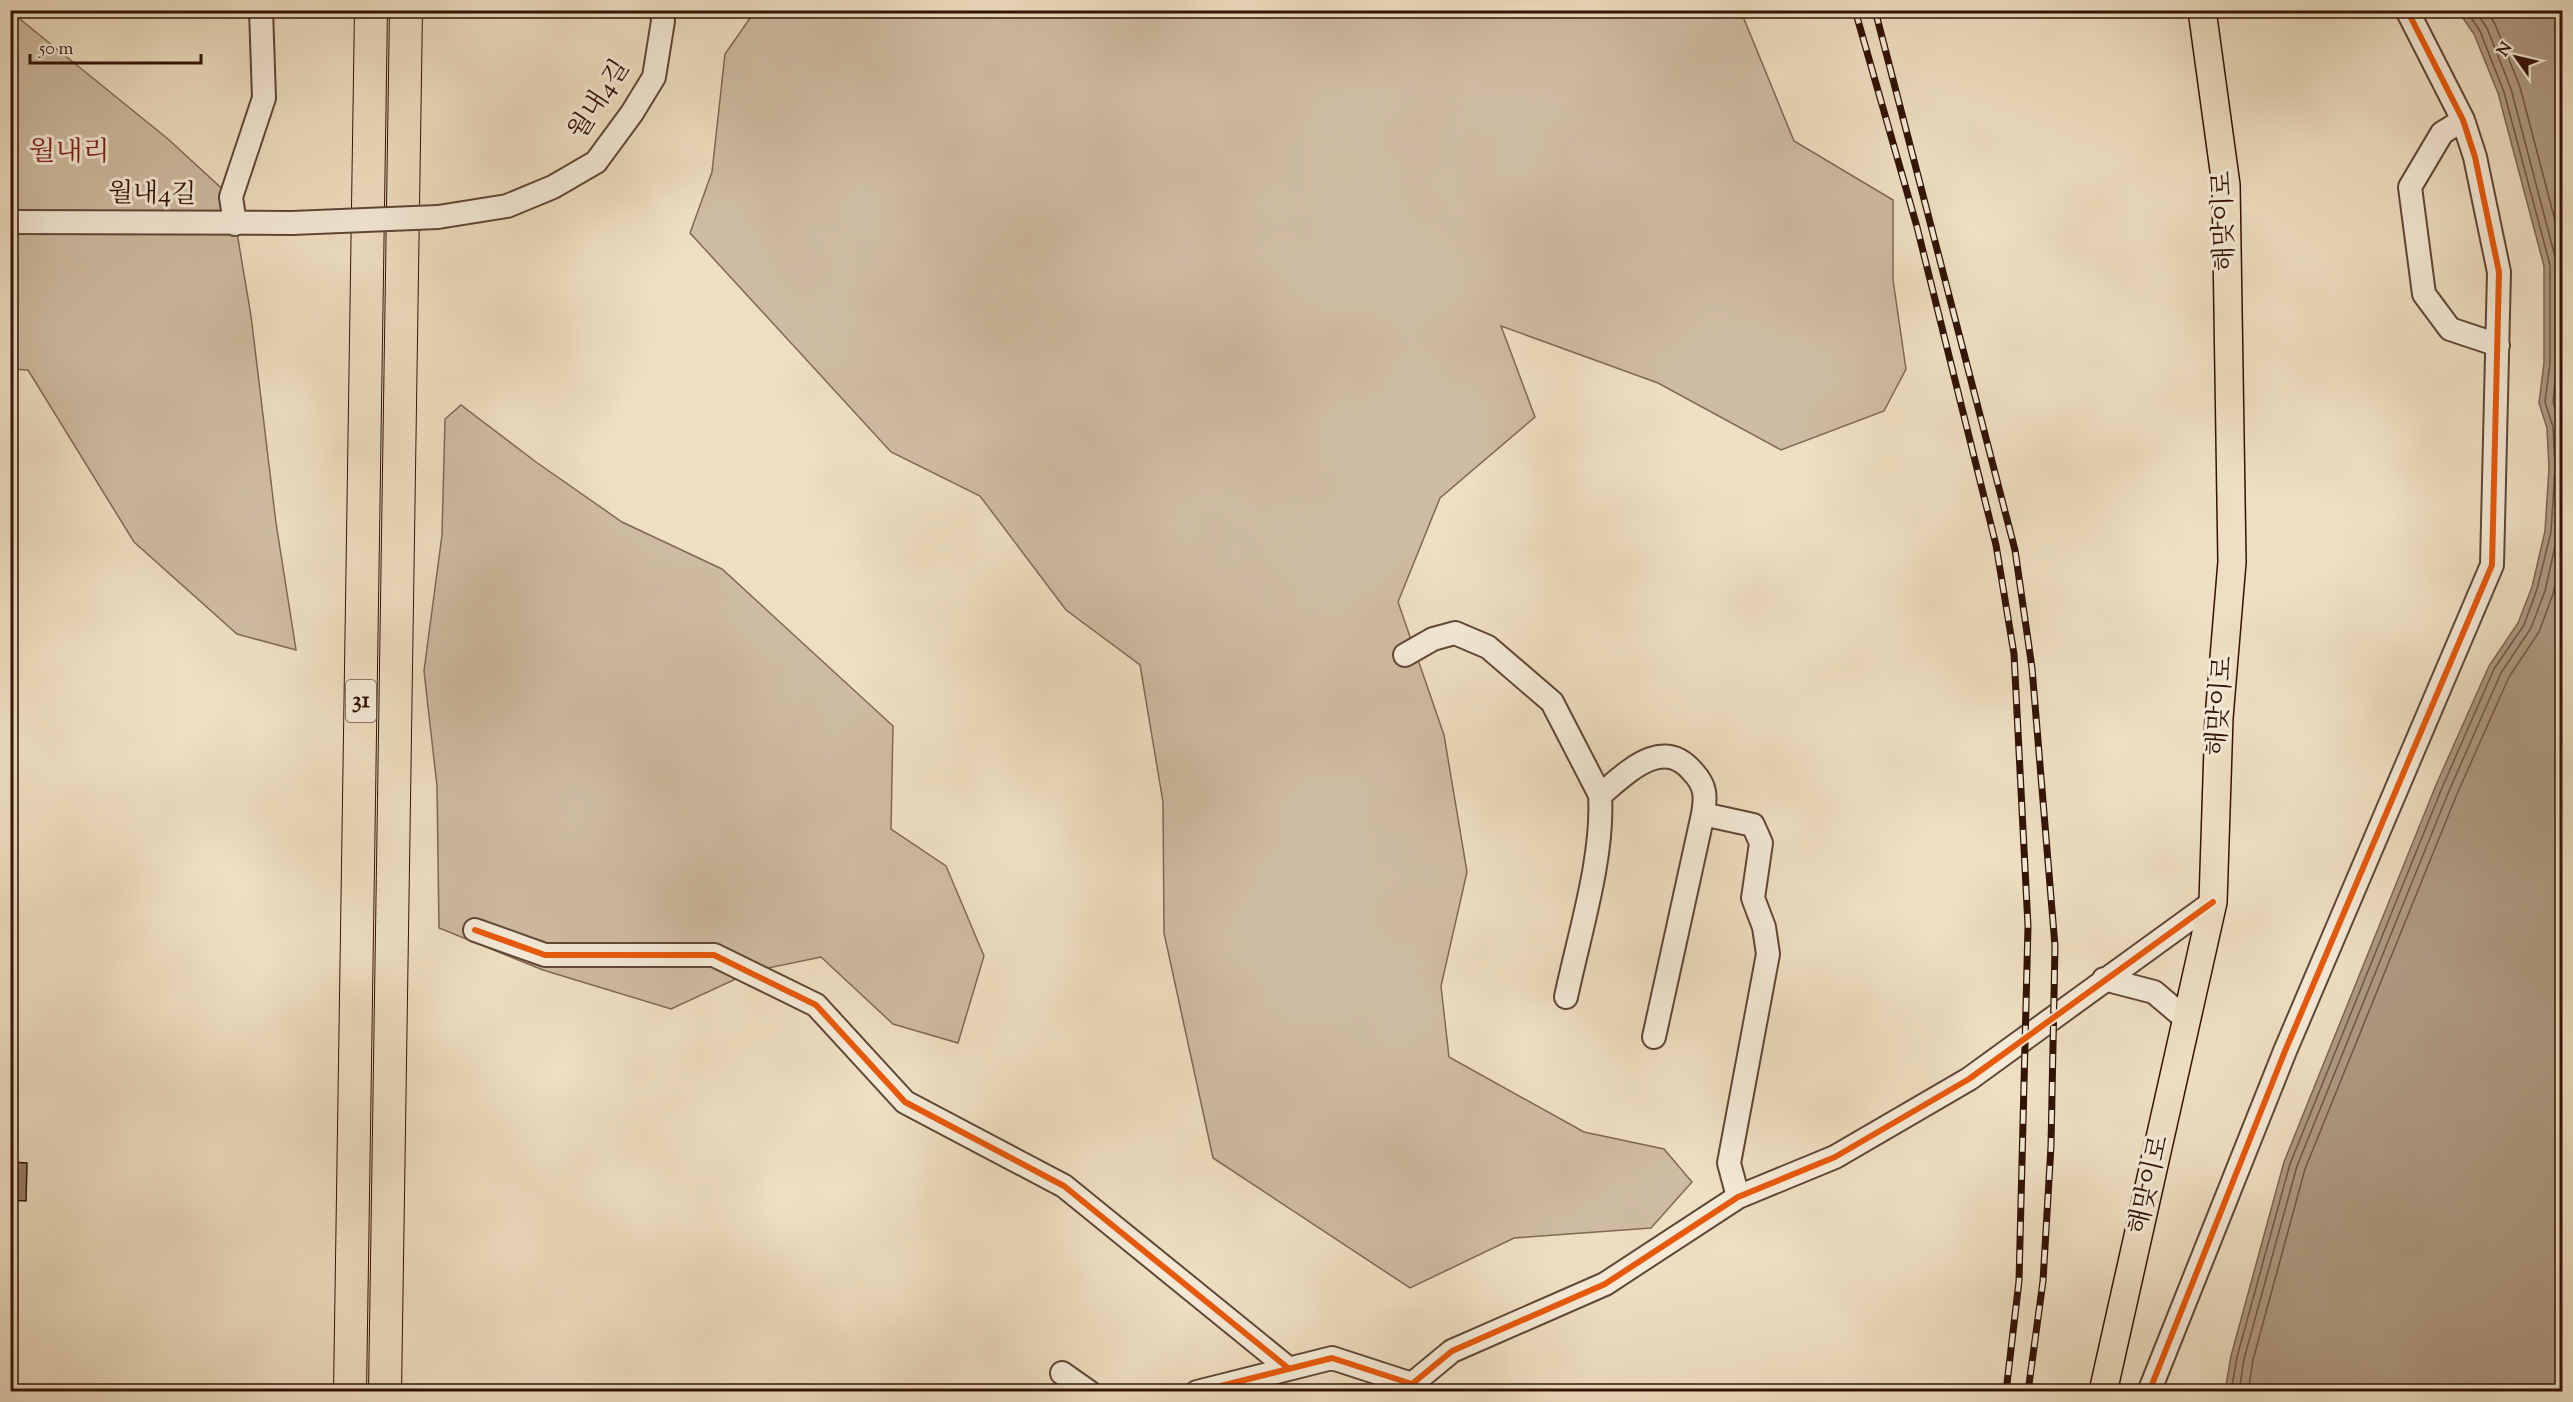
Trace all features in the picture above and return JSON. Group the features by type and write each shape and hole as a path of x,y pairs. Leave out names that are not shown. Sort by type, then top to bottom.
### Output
{"highway":[{"name":"31","path":"350,1392 371,10"},
{"name":"31","path":"385,1392 406,10"}],"main road":[{"name":"해맞이로","path":"2103,1392 2213,902 2219,718 2232,562 2226,185 2202,10"}],"street":[{"path":"235,224 231,198 264,98 261,10"},
{"name":"월내4길","path":"10,222 292,223 438,218 507,206 553,187 596,162 632,113 654,77 663,21 662,10"},
{"path":"2149,1392 2285,1052 2492,566 2499,272 2475,157 2463,120 2407,10"},
{"path":"2463,120 2442,133 2410,188 2424,294 2450,329 2498,345"},
{"path":"1405,655 1433,639 1455,633 1488,647 1552,702 1600,795 1601,819 1597,850 1566,997"},
{"path":"1600,795 1628,771 1654,757 1668,756 1684,762 1704,786 1706,798 1703,814 1654,1037"},
{"path":"1703,814 1753,825 1761,843 1753,898 1764,927 1768,954 1729,1163 1738,1197"},
{"path":"1197,1392 1332,1358 1412,1384 1452,1351 1605,1284 1738,1197 1835,1157 1969,1079 2213,902"},
{"path":"475,930 546,955 714,954 816,1005 906,1102 1064,1186 1288,1368"},
{"path":"2104,979 2154,992 2187,1020"},
{"path":"1062,1373 1089,1392"}],"shaded area":[{"path":"1735,10 1744,19 1794,141 1893,200 1893,280 1906,369 1884,411 1781,450 1658,383 1501,326 1535,417 1440,498 1398,602 1444,735 1467,872 1441,986 1449,1057 1584,1132 1664,1149 1692,1182 1651,1228 1514,1238 1410,1288 1213,1158 1164,933 1163,802 1140,665 1066,610 980,496 891,452 690,233 712,172 725,54 755,11"},
{"path":"10,11 168,139 231,197 251,316 276,523 296,650 237,634 134,542 28,370 11,369"},
{"path":"461,405 536,462 622,522 722,569 893,726 891,829 946,866 984,956 958,1043 893,1024 821,957 753,971 671,1009 543,970 439,928 437,786 424,671 442,535 445,419"}],"water":[{"path":"2458,11 2562,11 2562,1391 2225,1391 2231,1356 2284,1162 2436,785 2489,666 2518,623 2532,587 2545,531 2549,468 2547,428 2539,403 2544,363 2544,266 2498,93 2474,34"}],"building":[{"path":"10,439 13,439 12,536 10,536"},
{"path":"10,624 14,624 10,742"},
{"path":"10,826 14,826 10,960"},
{"path":"10,1162 27,1163 26,1201 10,1200"}],"railway":[{"path":"1855,10 1917,227 1996,545 2014,654 2028,926 2019,1281 2006,1392"},
{"path":"1875,10 2015,550 2032,668 2055,946 2051,1146 2043,1281 2028,1392"}],"cycle path":[{"path":"2149,1392 2285,1051 2492,565 2499,272 2475,157 2463,120 2407,10"},
{"path":"1197,1392 1332,1358 1412,1384 1452,1351 1605,1284 1738,1197 1835,1157 1969,1079 2213,902"},
{"path":"475,930 545,955 714,955 816,1005 905,1102 1064,1186 1288,1368"}],"district":[{"name":"월내리","path":"69,153"}]}
